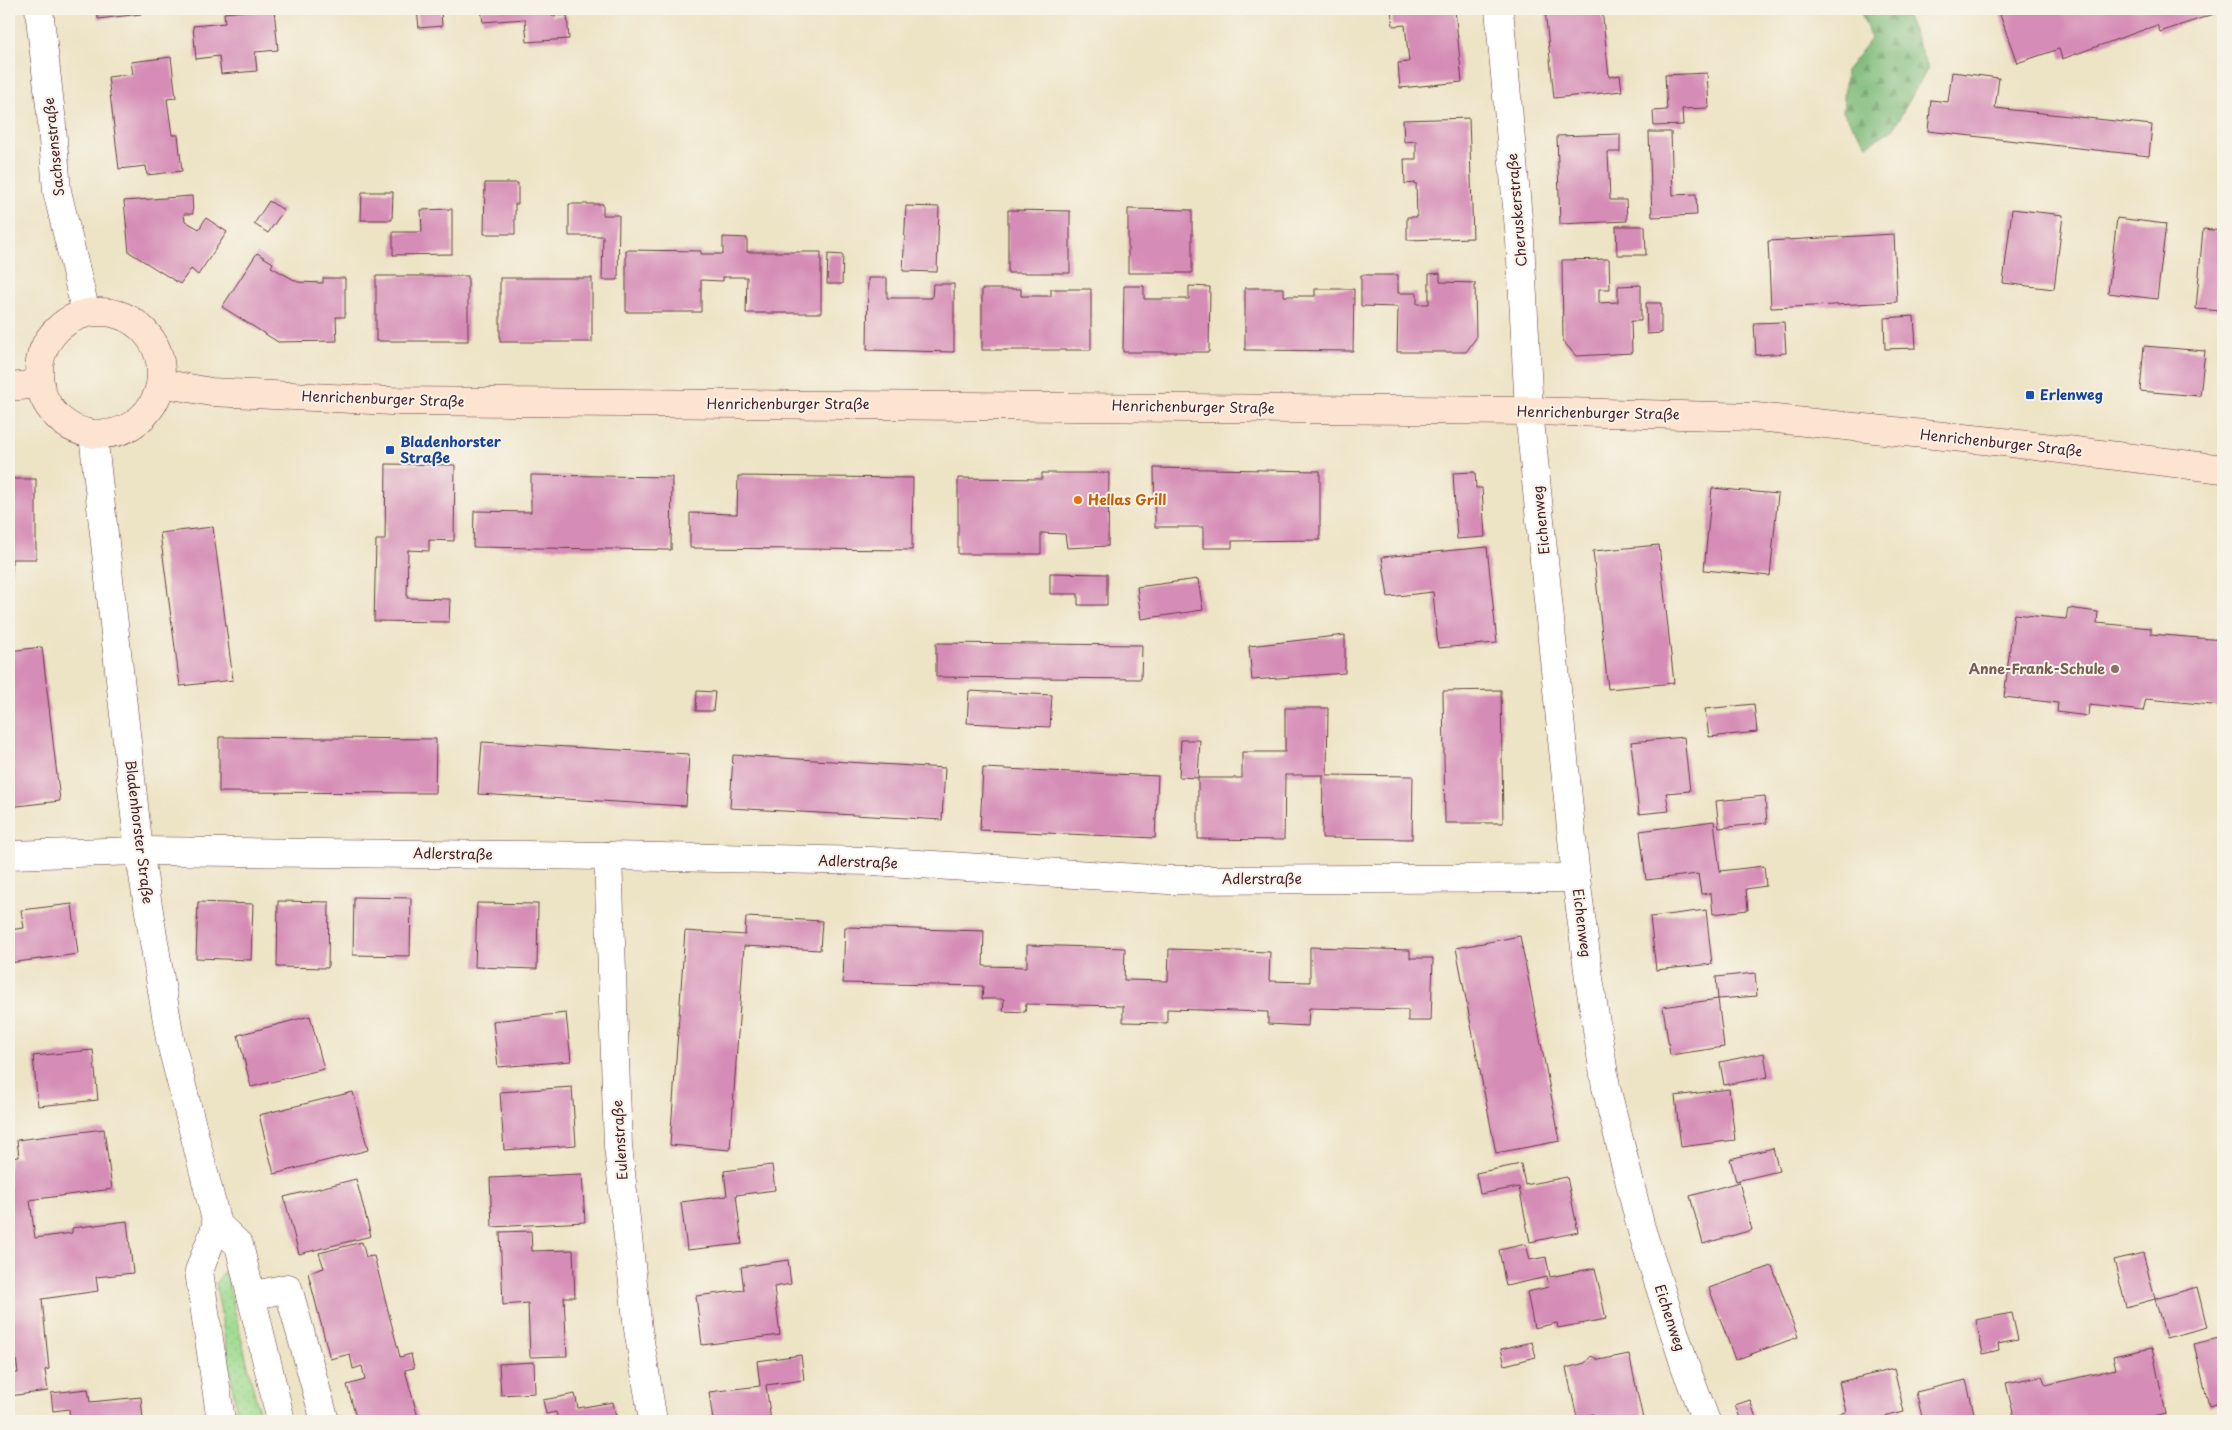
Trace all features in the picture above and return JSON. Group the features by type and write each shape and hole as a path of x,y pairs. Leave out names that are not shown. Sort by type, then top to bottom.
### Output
{"main road":[{"path":"110,312 133,321 150,337 160,360 161,383 153,405 137,422 116,432 93,434 69,426 49,408 40,384 40,361 49,339 65,322 86,313 110,312"},
{"name":"Henrichenburger Straße","path":"161,383 211,392 391,401 1530,411 1756,417 2003,442 2223,469"},
{"path":"9,387 40,384"}],"street":[{"name":"Sachsenstraße","path":"39,9 51,114 57,191 86,313"},
{"name":"Cheruskerstraße","path":"1500,9 1520,240 1530,411"},
{"name":"Eichenweg","path":"1530,411 1576,878 1606,1087 1642,1228 1685,1366 1706,1421"},
{"name":"Bladenhorster Straße","path":"93,434 139,850 170,1040 217,1224"},
{"name":"Adlerstraße","path":"9,855 139,850 608,856 872,862 1168,880 1576,878"},
{"name":"Eulenstraße","path":"608,856 618,1146 638,1329 653,1421"},
{"path":"221,1421 200,1271 217,1224 239,1245 281,1421"},
{"path":"251,1296 288,1288 324,1421"}],"green space":[{"path":"1860,9 1904,9 1928,68 1893,129 1867,145 1843,112 1846,71 1871,39"},
{"path":"225,1270 261,1421 238,1421 216,1283"}],"building":[{"path":"97,9 141,9 141,14 98,19"},
{"path":"274,9 278,50 255,52 257,71 221,74 219,56 196,59 193,26 225,23 224,13"},
{"path":"383,9 399,9 400,14 384,16"},
{"path":"417,9 441,9 442,26 419,28"},
{"path":"481,9 552,9 552,16 567,15 569,39 527,42 525,19 483,22"},
{"path":"1391,9 1455,9 1462,82 1400,88 1398,63 1409,62 1405,25 1393,26"},
{"path":"1545,9 1602,9 1609,77 1620,75 1622,91 1554,98"},
{"path":"1998,9 2223,9 2223,11 2160,32 2157,25 2062,59 2059,49 2017,63"},
{"path":"171,57 176,98 167,99 172,135 178,135 182,171 147,175 146,166 119,169 108,77 133,74 131,62"},
{"path":"1952,72 1999,78 1995,108 2152,125 2149,156 1928,131 1931,100 1948,102"},
{"path":"1707,73 1709,108 1682,109 1683,125 1654,126 1653,111 1667,110 1665,75"},
{"path":"1469,118 1473,238 1407,240 1407,217 1417,217 1416,183 1405,184 1404,159 1416,159 1416,141 1404,142 1403,120"},
{"path":"1649,132 1671,132 1673,195 1696,194 1697,215 1652,217"},
{"path":"1620,134 1620,152 1608,152 1610,200 1626,200 1627,221 1560,224 1557,136"},
{"path":"485,183 518,183 518,204 515,204 515,234 484,234"},
{"path":"362,192 393,192 392,220 361,220"},
{"path":"192,196 193,214 184,214 185,221 199,229 206,218 227,232 198,275 191,269 180,284 129,252 124,201"},
{"path":"269,201 284,210 268,233 254,224"},
{"path":"569,204 603,204 603,215 619,215 618,280 602,280 603,236 569,236"},
{"path":"906,206 939,207 937,272 903,271"},
{"path":"452,209 452,254 393,255 393,232 422,232 421,210"},
{"path":"1128,209 1192,210 1192,273 1128,273"},
{"path":"2012,209 2063,215 2054,289 2003,283"},
{"path":"1008,210 1070,211 1070,273 1008,273"},
{"path":"2117,218 2166,224 2157,299 2108,293"},
{"path":"1616,226 1645,226 1646,255 1617,255"},
{"path":"2203,229 2223,231 2223,311 2196,309"},
{"path":"1894,234 1897,302 1771,308 1768,241"},
{"path":"723,237 747,238 747,252 821,252 821,313 746,313 747,277 723,277 723,281 701,280 701,312 626,312 626,250 701,251 701,254 723,254"},
{"path":"257,253 273,263 271,267 298,282 323,283 323,278 345,278 345,317 336,317 337,341 278,342 222,307"},
{"path":"828,254 843,255 842,284 827,284"},
{"path":"1609,259 1610,289 1599,289 1599,303 1618,302 1618,286 1641,285 1641,321 1631,321 1632,353 1576,356 1563,341 1562,260"},
{"path":"1440,273 1440,282 1475,283 1476,338 1466,352 1397,352 1398,307 1361,306 1361,275 1398,275 1398,293 1417,293 1417,304 1429,304 1429,274"},
{"path":"376,276 468,276 468,341 376,341"},
{"path":"500,278 592,278 592,342 500,342"},
{"path":"868,278 887,278 887,298 932,298 933,284 954,284 954,352 867,350"},
{"path":"1124,286 1144,286 1144,299 1189,299 1189,286 1210,287 1209,352 1123,352"},
{"path":"1245,288 1284,288 1284,296 1315,296 1315,289 1354,289 1353,351 1245,350"},
{"path":"982,289 1021,289 1021,296 1051,296 1051,289 1091,289 1091,350 982,350"},
{"path":"1646,303 1661,303 1661,333 1647,334"},
{"path":"1914,316 1916,348 1885,349 1884,318"},
{"path":"1784,322 1786,353 1756,355 1754,323"},
{"path":"2144,346 2205,351 2200,396 2140,391"},
{"path":"386,464 455,465 454,541 429,540 429,551 408,550 407,598 450,599 449,622 374,621 376,540 385,540"},
{"path":"1154,468 1320,471 1320,540 1232,541 1232,548 1203,548 1203,527 1155,527"},
{"path":"1475,472 1476,488 1482,488 1485,537 1457,539 1453,473"},
{"path":"1042,473 1109,473 1108,546 1067,548 1065,534 1041,533 1041,554 958,554 958,478 1042,479"},
{"path":"531,475 672,477 671,550 473,547 474,511 531,512"},
{"path":"738,476 913,478 912,550 690,548 690,513 737,514"},
{"path":"9,479 36,479 36,559 12,559 12,571 9,571"},
{"path":"1712,488 1778,494 1770,576 1704,570"},
{"path":"213,527 233,680 180,686 160,533"},
{"path":"1659,545 1674,683 1608,689 1593,551"},
{"path":"1487,547 1497,643 1438,648 1433,592 1388,597 1382,557"},
{"path":"1050,573 1107,574 1107,605 1078,605 1078,594 1050,594"},
{"path":"1198,579 1203,610 1141,619 1137,587"},
{"name":"Anne-Frank-Schule","path":"2068,608 2098,612 2097,623 2151,628 2151,634 2223,640 2223,706 2146,699 2143,711 2089,705 2088,716 2057,712 2058,703 2004,697 2014,614 2066,619"},
{"path":"1345,635 1345,673 1252,680 1249,646"},
{"path":"936,643 1142,645 1141,679 936,677"},
{"path":"42,647 60,801 9,807 9,651"},
{"path":"1501,690 1503,823 1445,823 1443,691"},
{"path":"697,691 715,692 713,711 696,711"},
{"path":"969,691 1052,695 1050,727 967,723"},
{"path":"1754,704 1757,732 1709,737 1705,709"},
{"path":"1285,708 1328,708 1327,775 1413,776 1412,839 1322,838 1323,775 1285,775 1284,840 1198,839 1198,778 1242,778 1242,752 1285,752"},
{"path":"219,737 436,739 435,793 219,792"},
{"path":"1684,737 1690,791 1666,793 1669,811 1639,814 1631,742"},
{"path":"1181,740 1200,740 1198,778 1179,777"},
{"path":"482,742 689,754 686,806 478,794"},
{"path":"733,755 945,768 942,820 730,808"},
{"path":"983,768 1158,776 1155,838 980,830"},
{"path":"1765,796 1767,823 1719,828 1716,801"},
{"path":"1714,821 1720,871 1764,866 1766,886 1746,889 1748,910 1713,914 1711,893 1701,894 1698,874 1646,880 1640,831"},
{"path":"354,897 411,898 410,956 353,955"},
{"path":"278,901 329,902 328,968 277,967"},
{"path":"198,902 253,904 251,960 196,958"},
{"path":"477,903 538,904 537,969 475,967"},
{"path":"72,904 78,954 9,963 9,930 24,928 21,910"},
{"path":"1706,910 1712,964 1656,970 1650,917"},
{"path":"746,917 822,921 820,950 744,946 730,1150 670,1145 685,931 745,935"},
{"path":"845,927 984,931 983,966 1027,967 1027,945 1125,948 1124,980 1168,981 1169,949 1270,952 1269,981 1310,982 1310,947 1410,950 1410,958 1433,958 1431,1021 1408,1021 1408,1010 1309,1008 1308,1026 1268,1024 1268,1012 1167,1009 1167,1023 1123,1022 1123,1006 1026,1004 1025,1012 1003,1011 1004,999 982,999 983,986 843,983"},
{"path":"1520,936 1560,1141 1496,1153 1456,948"},
{"path":"1755,973 1757,996 1718,999 1716,977"},
{"path":"1718,999 1724,1047 1670,1055 1663,1007"},
{"path":"566,1013 571,1061 498,1067 493,1021"},
{"path":"310,1016 324,1069 251,1087 238,1035"},
{"path":"93,1050 98,1100 38,1106 33,1056"},
{"path":"1764,1053 1768,1077 1724,1085 1720,1062"},
{"path":"572,1087 576,1145 504,1150 500,1092"},
{"path":"1729,1089 1735,1140 1681,1147 1675,1096"},
{"path":"353,1092 368,1150 274,1174 259,1115"},
{"path":"104,1129 112,1189 30,1200 35,1238 72,1233 72,1228 127,1221 133,1273 96,1277 98,1291 42,1299 49,1369 45,1370 48,1391 9,1396 9,1374 18,1373 9,1310 9,1158 19,1157 17,1140"},
{"path":"1773,1148 1779,1171 1736,1181 1730,1159"},
{"path":"1521,1164 1525,1185 1567,1177 1578,1232 1530,1242 1519,1187 1480,1194 1476,1173"},
{"path":"772,1165 775,1190 736,1195 742,1244 687,1250 681,1202 727,1196 724,1171"},
{"path":"582,1174 585,1222 492,1227 490,1178"},
{"path":"356,1179 371,1236 299,1254 284,1197"},
{"path":"1739,1182 1752,1230 1703,1244 1690,1196"},
{"path":"531,1231 532,1251 573,1250 575,1297 564,1297 567,1356 530,1357 528,1303 503,1305 500,1232"},
{"path":"362,1242 366,1257 374,1256 400,1357 411,1354 414,1368 405,1370 419,1421 357,1421 347,1385 365,1380 362,1366 353,1369 350,1354 330,1359 308,1273 324,1268 319,1253"},
{"path":"1526,1244 1530,1260 1546,1257 1550,1277 1595,1268 1606,1319 1558,1328 1557,1323 1534,1328 1527,1292 1549,1287 1547,1277 1506,1286 1499,1250"},
{"path":"2143,1253 2155,1299 2126,1307 2114,1260"},
{"path":"788,1260 791,1284 774,1287 780,1335 702,1345 696,1296 744,1290 741,1267"},
{"path":"1772,1266 1798,1337 1735,1360 1709,1288"},
{"path":"2197,1287 2207,1327 2166,1338 2155,1299"},
{"path":"2012,1313 2018,1340 1998,1344 1999,1350 1983,1354 1976,1320"},
{"path":"2223,1337 2223,1402 2209,1406 2194,1344"},
{"path":"1532,1342 1536,1357 1505,1365 1501,1349"},
{"path":"2152,1348 2166,1414 2134,1421 2015,1421 2006,1383 2042,1376 2046,1385 2116,1369 2113,1356"},
{"path":"1629,1354 1643,1419 1595,1421 1593,1414 1577,1417 1566,1368 1585,1363 1591,1356 1599,1360"},
{"path":"801,1355 804,1380 766,1385 771,1421 713,1421 709,1392 760,1386 757,1361"},
{"path":"534,1362 535,1393 501,1395 499,1364"},
{"path":"1894,1369 1904,1412 1868,1421 1810,1421 1846,1412 1839,1382"},
{"path":"1966,1380 1976,1421 1923,1421 1916,1392"},
{"path":"88,1389 90,1402 141,1397 143,1421 70,1421 69,1409 53,1411 51,1393"},
{"path":"575,1394 578,1408 613,1402 617,1421 558,1421 556,1412 546,1414 543,1400"},
{"path":"1750,1400 1757,1421 1741,1421 1735,1405"}],"place":[{"name":"Erlenweg","path":"2030,395"},
{"name":"Bladenhorster Straße","path":"390,450"},
{"name":"Hellas Grill","path":"1078,500"},
{"name":"Anne-Frank-Schule","path":"2115,669"}]}
